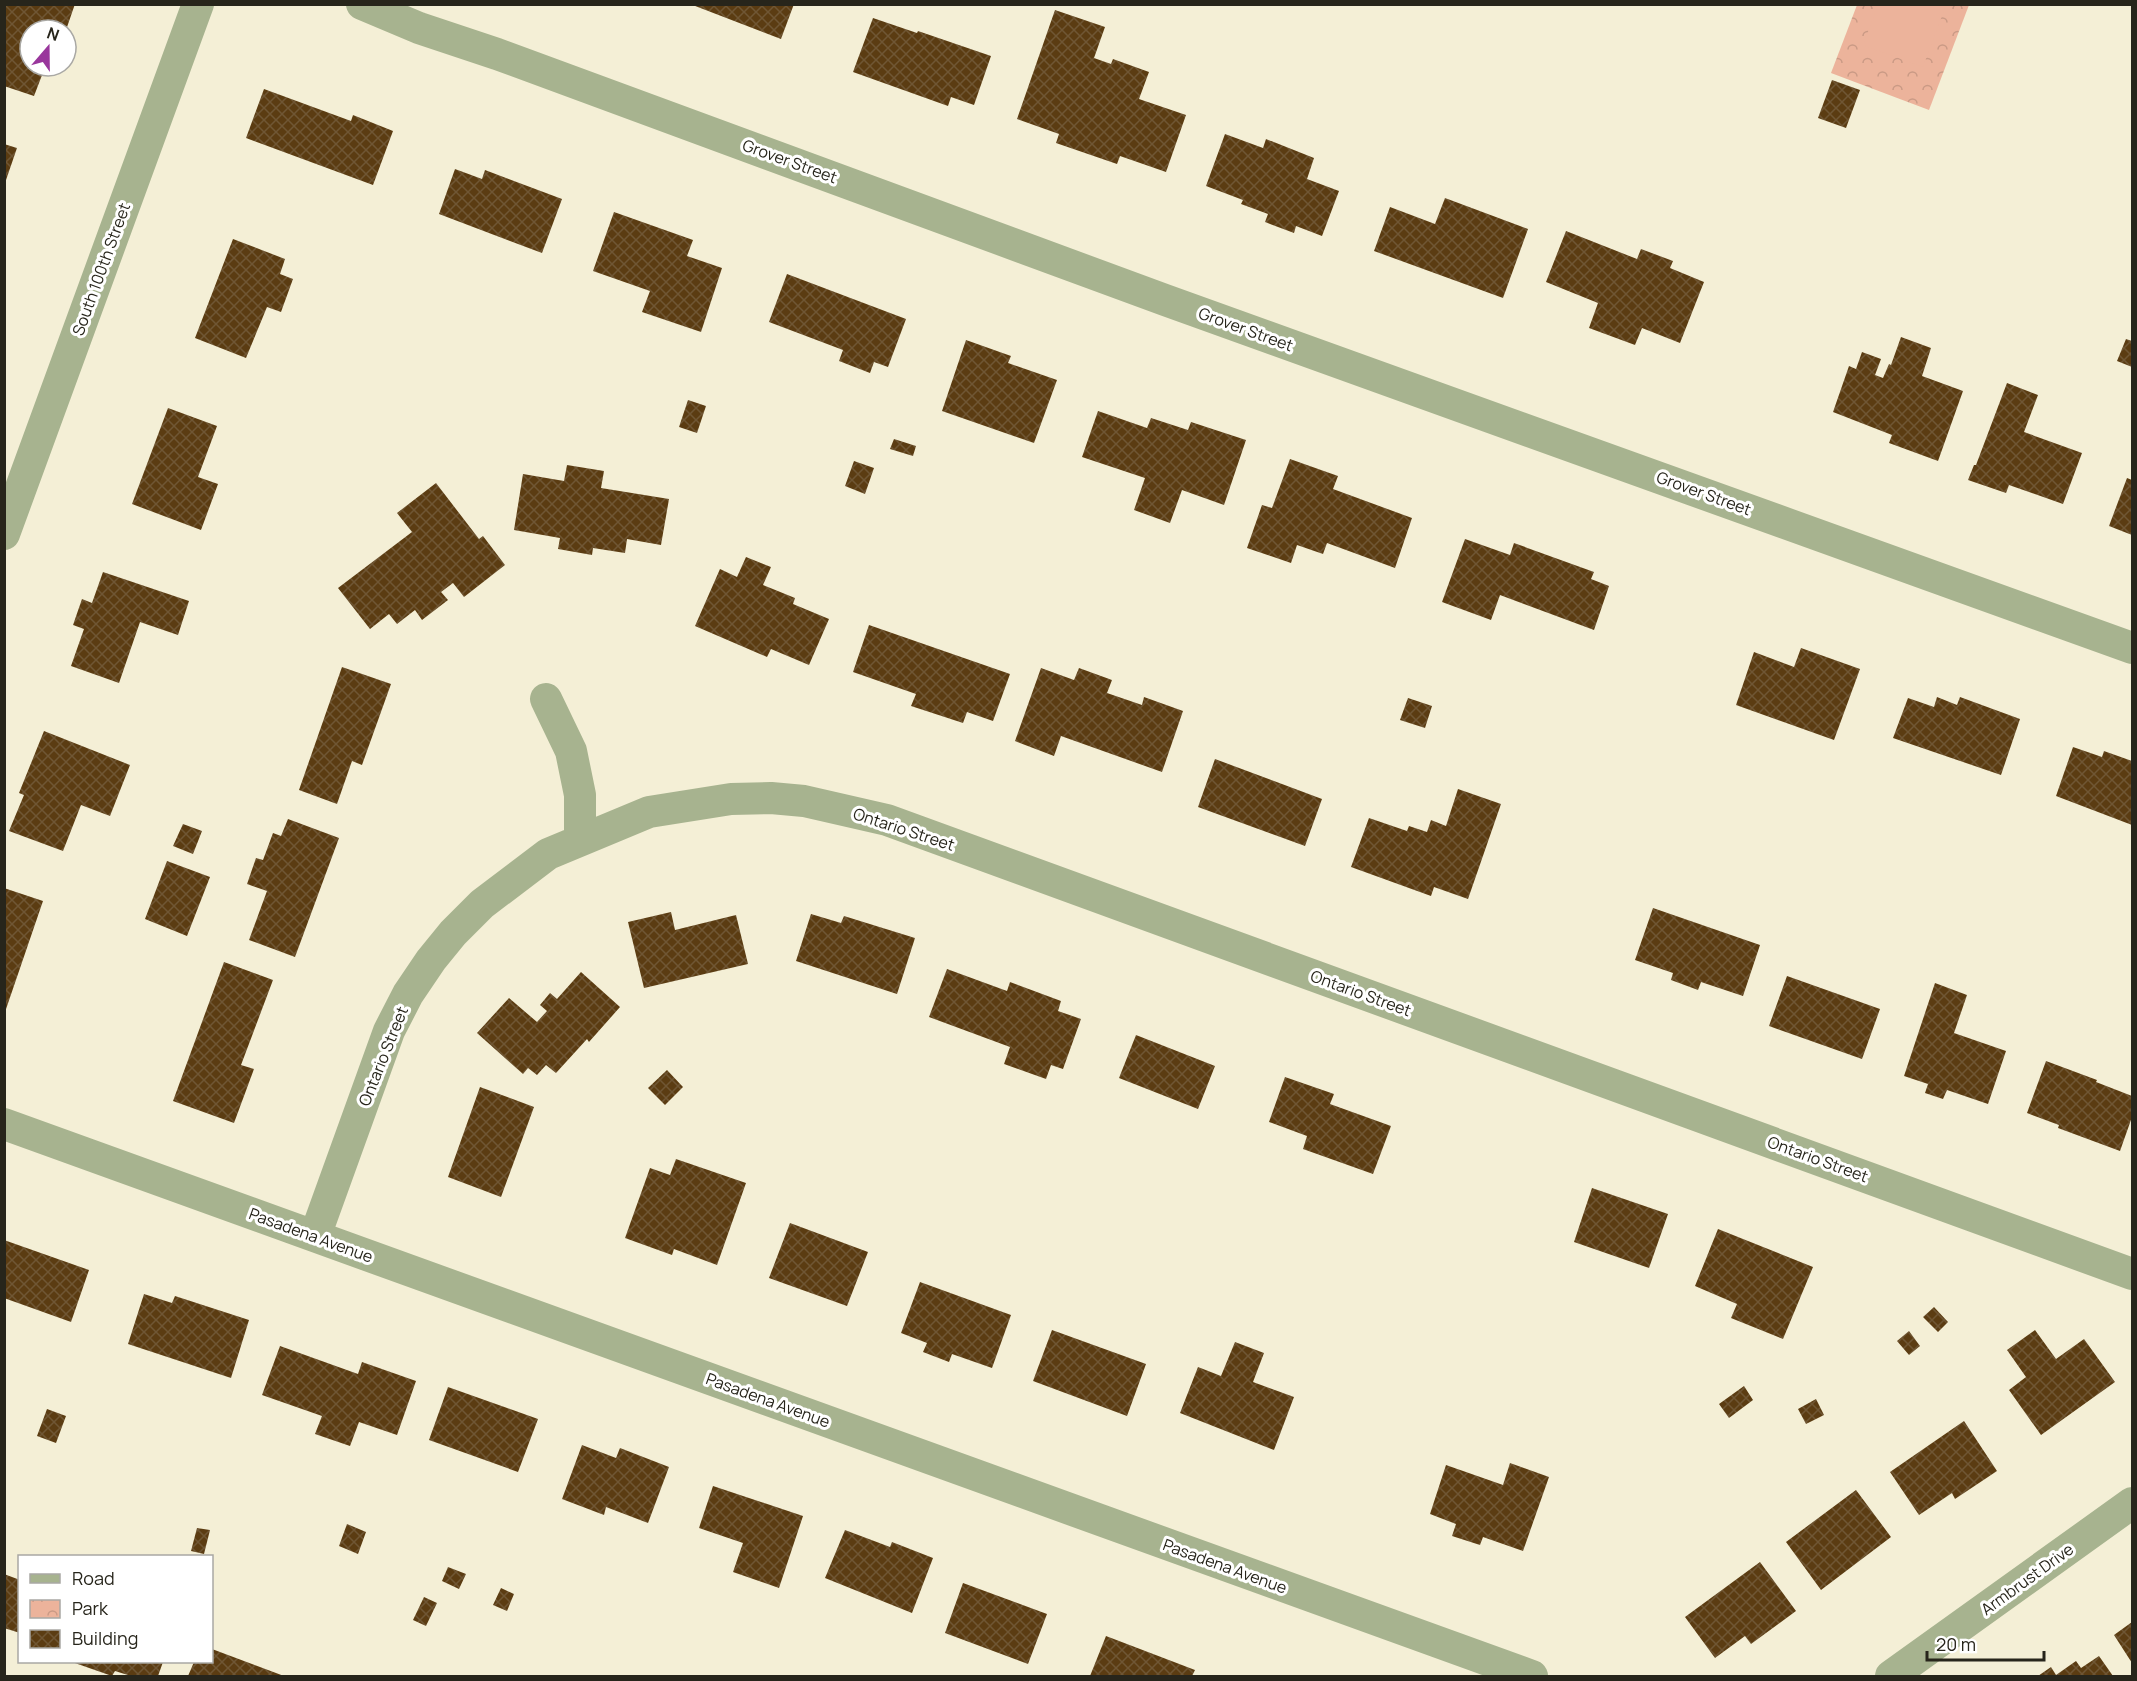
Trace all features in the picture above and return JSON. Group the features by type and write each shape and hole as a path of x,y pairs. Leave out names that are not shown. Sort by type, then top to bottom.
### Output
{"street":[{"name":"South 100th Street","path":"4,534 198,4"},
{"name":"Grover Street","path":"365,5 419,28 508,58 1166,300 2133,648"},
{"path":"546,699 571,751 580,795 580,840"},
{"name":"Ontario Street","path":"315,1236 389,1031 408,994 425,969 453,933 482,904 548,854 649,812 731,799 771,798 804,801 887,820 2133,1274"},
{"name":"Pasadena Avenue","path":"4,1124 1532,1677"},
{"name":"Armbrust Drive","path":"1891,1677 2133,1503"}],"green space":[{"path":"1857,5 1969,5 1929,110 1831,73"},
{"path":"1878,5 1946,5 1923,67 1863,45"}],"building":[{"path":"6,4 75,4 70,18 18,18 18,78 41,78 34,96 4,86 4,10"},
{"path":"690,4 794,4 781,39"},
{"path":"1055,10 1105,27 1094,58 1111,64 1113,59 1149,72 1139,99 1186,115 1166,172 1120,156 1117,164 1056,143 1059,134 1017,119"},
{"path":"873,18 991,56 974,105 951,97 948,106 853,72"},
{"path":"1832,80 1860,90 1846,128 1818,118"},
{"path":"264,89 351,121 353,115 393,131 373,185 246,138"},
{"path":"1225,134 1263,148 1266,139 1314,158 1307,179 1339,191 1322,236 1296,226 1294,233 1265,222 1268,214 1241,204 1243,200 1206,186"},
{"path":"4,144 17,148 5,183 4,183"},
{"path":"455,169 482,179 485,170 562,199 542,253 439,214"},
{"path":"1445,198 1528,229 1503,298 1374,251 1390,207 1435,224"},
{"path":"614,212 693,240 687,256 722,268 701,332 642,312 650,291 593,271"},
{"path":"1566,231 1637,259 1641,249 1673,261 1670,268 1704,282 1680,343 1642,328 1635,345 1589,328 1598,303 1546,282"},
{"path":"233,239 285,259 280,274 293,279 281,312 267,307 246,358 195,338"},
{"path":"787,274 906,319 888,367 874,362 870,373 839,361 843,350 769,322"},
{"path":"1901,337 1931,348 1922,376 1963,391 1938,461 1889,443 1892,435 1833,412 1849,366 1856,369 1862,352 1881,359 1875,375 1883,378 1889,364 1891,365"},
{"path":"2126,339 2132,341 2132,367 2117,361"},
{"path":"966,340 1011,356 1008,363 1057,380 1034,443 942,411"},
{"path":"2007,383 2038,395 2024,432 2082,453 2063,504 2009,485 2006,493 1968,480 1976,465"},
{"path":"688,400 706,406 697,433 679,427"},
{"path":"168,408 217,426 198,477 218,484 201,530 132,504"},
{"path":"1098,411 1147,428 1151,418 1188,430 1191,422 1246,440 1224,505 1182,490 1170,523 1134,510 1145,478 1082,457"},
{"path":"894,439 916,446 913,456 890,449"},
{"path":"1290,459 1338,476 1333,489 1412,518 1395,568 1327,543 1323,554 1297,545 1291,563 1247,548 1262,505 1272,508"},
{"path":"854,461 874,468 865,494 845,486"},
{"path":"567,465 604,471 601,488 669,499 661,545 627,539 625,553 593,548 592,555 558,549 560,538 514,530 523,474 564,481"},
{"path":"2127,478 2132,480 2132,535 2109,526"},
{"path":"436,483 479,539 483,536 505,565 464,597 453,583 441,592 448,600 422,620 415,610 397,624 389,614 370,629 338,588 412,532 397,513"},
{"path":"1465,539 1510,555 1514,543 1594,572 1591,579 1609,586 1594,630 1500,595 1491,620 1442,602"},
{"path":"746,557 771,567 763,585 795,598 793,604 829,619 809,665 771,649 767,657 695,626 720,569 737,577"},
{"path":"103,572 189,601 178,635 140,622 119,683 71,666 84,629 73,625 82,599 92,603"},
{"path":"869,625 1010,674 993,721 967,712 963,723 911,706 916,694 853,672"},
{"path":"1801,648 1860,669 1834,740 1736,705 1754,652 1794,667"},
{"path":"342,667 391,684 362,765 352,761 337,804 299,790"},
{"path":"1041,668 1074,680 1079,668 1112,680 1107,693 1142,705 1144,697 1183,711 1162,772 1061,736 1054,756 1015,741"},
{"path":"1937,697 1957,705 1960,697 2020,719 2001,775 1893,738 1908,698 1934,707"},
{"path":"1408,698 1432,706 1425,728 1400,720"},
{"path":"44,731 130,765 110,816 81,805 63,851 9,831 24,795 19,793"},
{"path":"2073,747 2102,757 2104,751 2132,761 2132,825 2056,796"},
{"path":"1215,759 1322,799 1305,846 1198,807"},
{"path":"1458,789 1501,804 1468,899 1434,887 1431,896 1351,867 1369,818 1407,831 1409,826 1427,832 1431,820 1446,826"},
{"path":"288,819 339,838 295,957 249,940 267,891 247,884 256,858 263,860 273,833 281,836"},
{"path":"183,824 202,831 193,854 173,846"},
{"path":"167,861 210,877 187,936 145,919"},
{"path":"4,888 43,901 5,1012 4,1011"},
{"path":"1653,908 1760,945 1743,996 1701,982 1698,990 1671,980 1673,973 1635,960"},
{"path":"671,912 675,930 736,915 748,964 644,988 628,922"},
{"path":"811,914 841,923 844,916 915,938 897,994 796,961"},
{"path":"224,962 273,980 241,1065 254,1069 234,1123 173,1101"},
{"path":"947,969 1007,991 1010,982 1061,1001 1058,1011 1081,1019 1063,1069 1051,1065 1046,1079 1004,1064 1010,1047 929,1017"},
{"path":"581,972 620,1007 589,1042 587,1039 556,1073 546,1065 537,1075 528,1068 523,1074 477,1033 509,998 537,1022 547,1011 540,1005 550,993 557,999"},
{"path":"1787,976 1880,1009 1862,1059 1769,1026"},
{"path":"1935,983 1967,995 1954,1033 2006,1051 1988,1104 1947,1090 1943,1099 1925,1093 1928,1084 1904,1076"},
{"path":"1136,1035 1215,1066 1198,1109 1119,1078"},
{"path":"2046,1061 2132,1096 2132,1117 2120,1151 2058,1128 2059,1125 2027,1113"},
{"path":"667,1070 683,1087 665,1105 648,1088"},
{"path":"1285,1077 1334,1094 1330,1104 1391,1126 1373,1174 1303,1149 1307,1136 1269,1122"},
{"path":"480,1087 534,1107 501,1197 448,1177"},
{"path":"676,1159 746,1183 717,1265 674,1249 672,1255 625,1238 650,1168 670,1175"},
{"path":"1592,1188 1668,1214 1649,1268 1574,1242"},
{"path":"790,1223 868,1252 847,1306 769,1278"},
{"path":"1718,1229 1813,1267 1783,1339 1731,1318 1737,1304 1695,1286"},
{"path":"4,1240 89,1270 71,1322 4,1298"},
{"path":"920,1282 1011,1315 992,1368 952,1354 949,1362 923,1352 927,1343 901,1333"},
{"path":"144,1294 172,1303 175,1296 249,1320 231,1378 128,1344"},
{"path":"1934,1307 1948,1322 1938,1332 1923,1317"},
{"path":"1052,1330 1146,1364 1127,1416 1033,1381"},
{"path":"2035,1330 2056,1359 2084,1339 2115,1382 2041,1435 2009,1390 2026,1377 2007,1350"},
{"path":"1909,1331 1920,1346 1909,1355 1897,1341"},
{"path":"1235,1342 1264,1353 1253,1382 1294,1397 1274,1450 1180,1413 1198,1367 1221,1376"},
{"path":"280,1346 358,1374 362,1362 416,1381 397,1435 359,1422 350,1446 315,1434 322,1416 262,1395"},
{"path":"1744,1386 1753,1400 1729,1418 1719,1404"},
{"path":"448,1387 538,1419 518,1472 429,1440"},
{"path":"1816,1399 1824,1415 1806,1424 1798,1409"},
{"path":"47,1409 66,1416 56,1443 37,1436"},
{"path":"1964,1421 1997,1471 1955,1499 1952,1493 1919,1515 1890,1472"},
{"path":"582,1445 616,1458 620,1448 669,1467 648,1523 606,1507 604,1515 562,1499"},
{"path":"1510,1463 1549,1477 1523,1551 1483,1537 1480,1545 1452,1536 1456,1524 1430,1514 1446,1465 1503,1485"},
{"path":"713,1486 803,1516 779,1588 733,1572 743,1543 699,1528"},
{"path":"1856,1490 1891,1537 1821,1590 1786,1542"},
{"path":"347,1524 366,1532 358,1554 339,1546"},
{"path":"197,1528 210,1530 204,1554 191,1551"},
{"path":"845,1530 890,1547 892,1542 933,1558 912,1613 825,1578"},
{"path":"1760,1562 1796,1611 1751,1644 1745,1636 1715,1658 1685,1617"},
{"path":"448,1567 466,1574 459,1589 442,1581"},
{"path":"4,1574 18,1579 18,1632 4,1628"},
{"path":"963,1583 1047,1614 1028,1664 945,1633"},
{"path":"501,1588 514,1594 507,1611 493,1605"},
{"path":"424,1597 437,1603 426,1626 413,1620"},
{"path":"2132,1622 2132,1663 2114,1635"},
{"path":"1106,1636 1195,1670 1192,1676 1090,1676"},
{"path":"213,1649 284,1676 188,1676 194,1663 213,1663"},
{"path":"2099,1656 2113,1676 2038,1676 2051,1667 2056,1675 2076,1661 2081,1668"},
{"path":"75,1663 163,1663 158,1676 131,1676 115,1671 112,1676"}]}
